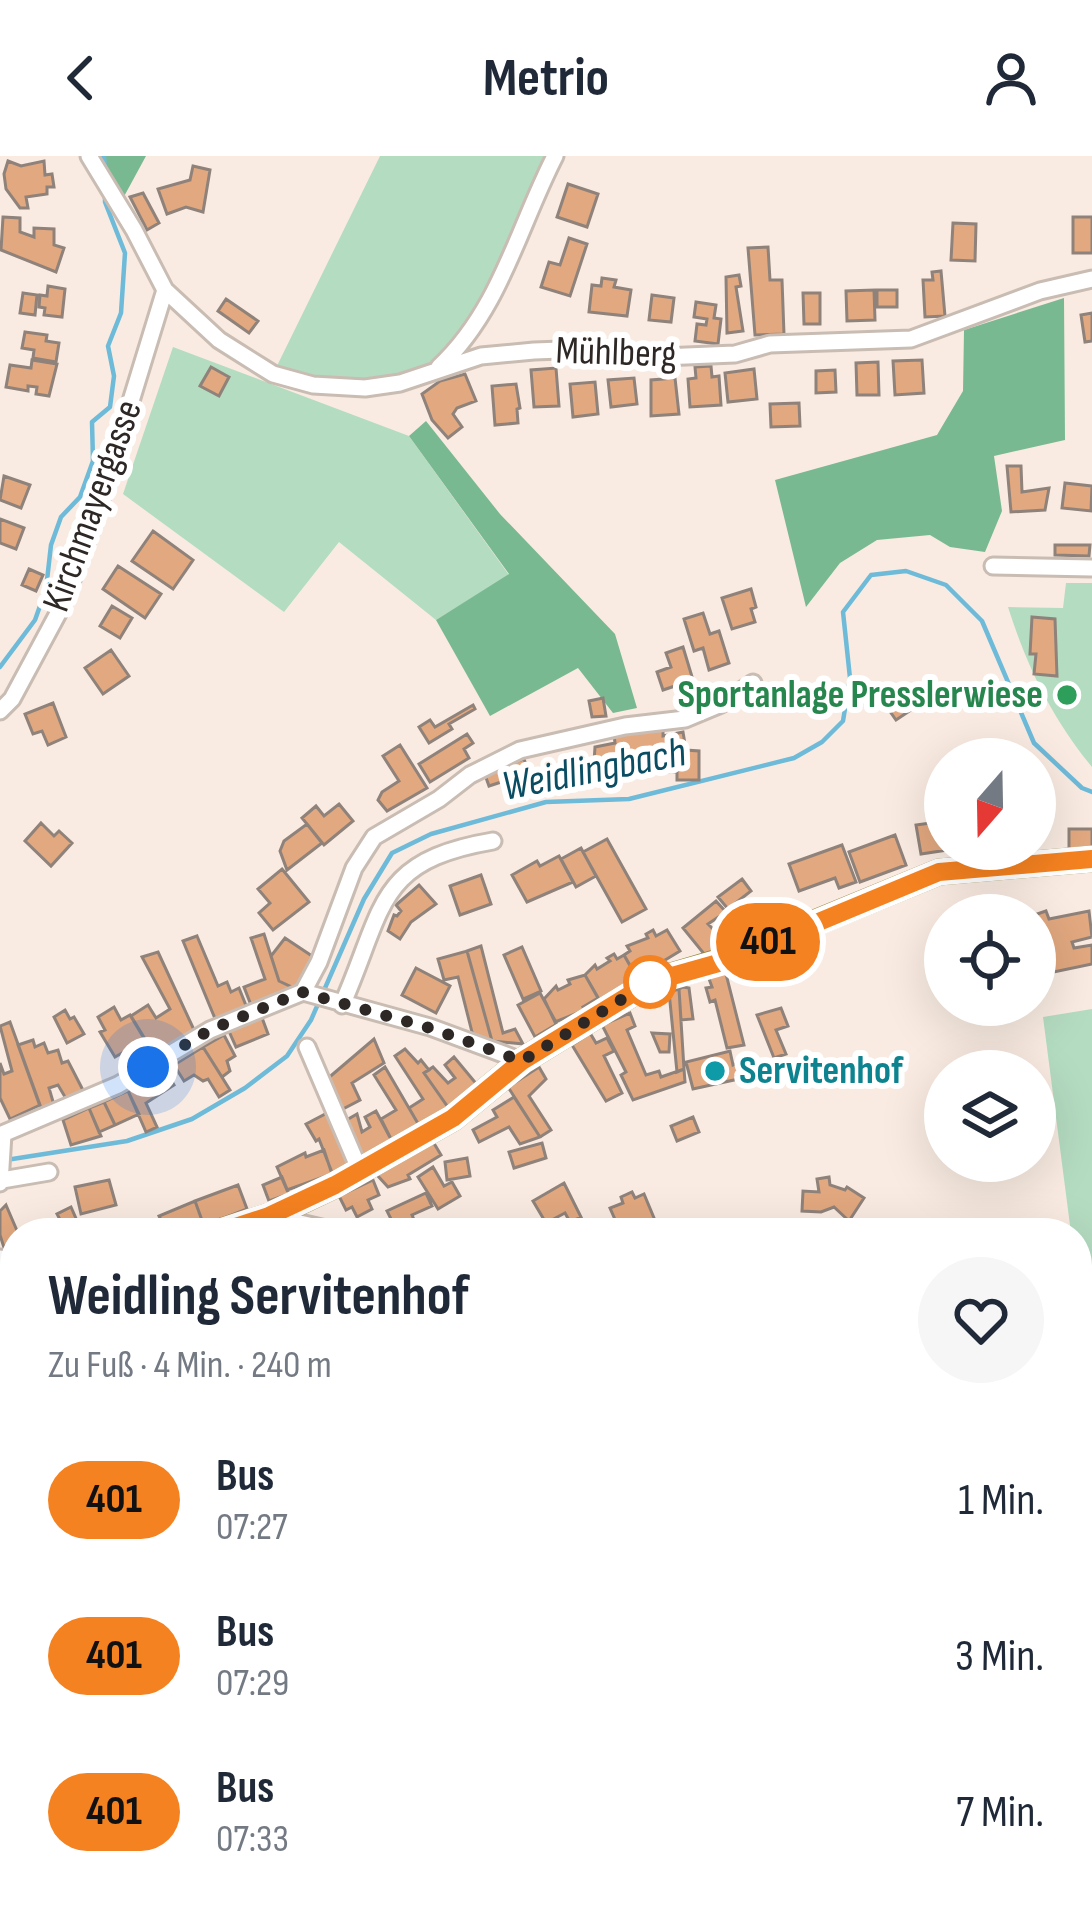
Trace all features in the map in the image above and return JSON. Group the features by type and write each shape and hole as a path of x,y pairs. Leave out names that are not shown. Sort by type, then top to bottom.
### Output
{"main road":[{"path":"263,1218 360,1171 453,1118 522,1061 651,982 722,962 901,885 964,867 1092,860"}],"street":[{"name":"Mühlberg","path":"88,156 165,290 219,340 273,374 313,385 364,388 400,383 481,356 534,351 588,349 638,358 735,354 770,344 911,339 1040,291 1092,279"},
{"path":"437,368 461,346 514,257 555,156"},
{"name":"Kirchmayergasse","path":"0,711 12,699 69,587 100,503 165,290"},
{"path":"994,566 1092,568"},
{"path":"308,993 354,868 374,837 470,775 520,750 625,726 685,719 753,683"},
{"path":"338,1004 391,886 428,857 493,841"},
{"path":"49,1172 1,1177 2,1140 118,1085 210,1030 308,993 522,1061"},
{"path":"307,1047 360,1171"},
{"path":"269,1216 278,1218"}],"green space":[{"path":"93,156 146,156 121,202"},
{"path":"380,156 555,156 461,346 400,383 365,388 273,374"},
{"path":"1064,298 1065,440 994,456 1002,511 985,552 950,547 930,535 877,540 840,563 806,607 775,480 937,435 963,391 964,330"},
{"path":"173,347 409,436 509,575 436,620 339,542 284,612 123,494"},
{"path":"426,421 500,514 615,634 637,708 613,713 578,668 490,716 436,620 509,574 409,436"},
{"name":"Sportanlage Presslerwiese","path":"1066,583 1092,583 1092,767 1042,691 1008,607 1063,608"},
{"path":"1092,1009 1092,1218 1069,1218 1056,1117 1056,1050 1047,1050 1044,1026 1056,1026 1056,1015"}],"building":[{"path":"8,161 21,166 44,161 45,175 52,174 54,187 47,187 47,194 26,197 28,208 20,208 6,189"},
{"path":"193,166 210,170 203,212 186,207 167,214 158,189 190,180"},
{"path":"568,184 598,194 587,227 557,217"},
{"path":"143,193 159,223 147,230 130,197"},
{"path":"3,217 20,218 20,232 34,237 34,228 54,229 54,245 64,248 56,272 1,250"},
{"path":"1073,217 1092,217 1092,253 1073,253"},
{"path":"953,223 976,224 975,261 951,260"},
{"path":"569,238 587,244 570,296 541,287 549,262 560,265"},
{"path":"768,247 770,280 782,280 784,334 755,335 748,248"},
{"path":"941,271 945,316 925,317 923,280 933,280 932,272"},
{"path":"739,275 741,286 736,287 743,331 727,333 726,277"},
{"path":"602,278 616,280 614,287 631,290 627,316 589,312 592,285 601,286"},
{"path":"48,286 65,289 62,317 44,315 45,308 39,307 40,295 47,296"},
{"path":"874,290 875,320 847,321 846,291"},
{"path":"877,290 897,290 897,307 877,307"},
{"path":"23,293 37,295 35,315 20,313"},
{"path":"803,293 820,293 820,324 804,324"},
{"path":"652,295 674,298 671,322 649,320"},
{"path":"226,299 258,321 249,333 218,311"},
{"path":"696,302 716,305 714,318 721,319 718,344 695,341 697,324 706,325 707,319 694,317"},
{"path":"1092,313 1092,341 1085,342 1081,315"},
{"path":"25,332 47,335 46,341 59,343 56,362 33,358 34,350 22,348"},
{"path":"32,360 57,364 49,396 36,394 37,387 28,386 28,391 6,387 10,365 31,368"},
{"path":"922,360 924,393 895,395 893,361"},
{"path":"878,362 879,395 857,395 856,363"},
{"path":"711,366 712,377 719,376 721,405 690,407 688,379 696,378 695,367"},
{"path":"211,367 229,377 219,396 200,386"},
{"path":"556,368 559,406 534,407 531,370"},
{"path":"754,369 757,399 728,402 725,373"},
{"path":"835,370 836,392 816,393 816,371"},
{"path":"465,374 476,401 457,408 453,414 462,427 448,438 432,420 422,394 440,381"},
{"path":"634,378 637,404 611,407 608,380"},
{"path":"675,378 679,414 651,416 651,380"},
{"path":"595,382 598,414 573,417 570,384"},
{"path":"516,384 518,423 495,425 492,386"},
{"path":"799,403 800,426 771,427 770,404"},
{"path":"1007,466 1021,466 1022,492 1049,488 1045,510 1011,512"},
{"path":"4,476 30,485 21,508 0,500"},
{"path":"1065,483 1092,486 1091,511 1062,508"},
{"path":"0,519 24,528 16,549 0,543"},
{"path":"153,531 193,560 173,589 132,561"},
{"path":"1055,545 1090,545 1089,556 1055,555"},
{"path":"118,566 161,594 145,618 103,589"},
{"path":"29,569 43,575 36,591 22,585"},
{"path":"751,589 755,622 732,629 722,598"},
{"path":"112,606 132,618 120,638 100,626"},
{"path":"703,613 710,634 719,631 729,663 709,670 703,648 694,651 684,619"},
{"path":"1032,617 1055,619 1057,676 1034,674"},
{"path":"683,647 693,680 663,690 657,672 671,667 666,653"},
{"path":"111,650 129,676 103,694 85,668"},
{"path":"905,697 911,710 896,720 889,710"},
{"path":"603,698 606,716 592,717 589,701"},
{"path":"53,703 66,737 48,745 42,731 33,734 25,714"},
{"path":"473,705 475,709 449,724 452,729 429,743 419,727 430,720 435,727"},
{"path":"663,729 663,736 683,732 686,750 699,751 699,780 677,780 677,772 659,771 660,752 619,758 629,773 610,785 594,762 595,747 615,743 614,735"},
{"path":"467,734 473,743 464,749 469,758 430,782 419,764"},
{"path":"400,745 427,788 387,811 378,800 399,781 383,756"},
{"path":"524,759 529,773 489,786 484,772"},
{"path":"339,804 353,821 324,845 302,818 316,806 324,816"},
{"path":"41,823 54,836 59,831 72,843 51,866 25,841"},
{"path":"307,824 322,843 287,870 280,851 284,841"},
{"path":"924,824 924,854 921,854 916,825"},
{"path":"1069,829 1092,829 1092,852 1069,852"},
{"path":"895,835 906,865 860,882 849,852"},
{"path":"607,839 646,909 622,922 583,852"},
{"path":"842,845 856,882 839,888 835,878 799,891 789,864"},
{"path":"581,848 596,876 576,887 561,859"},
{"path":"559,856 573,882 527,902 512,875 537,861 540,866"},
{"path":"282,869 309,902 273,930 259,913 270,903 258,889"},
{"path":"481,875 491,904 460,915 450,886"},
{"path":"742,879 751,891 728,909 718,897"},
{"path":"419,885 436,904 411,922 400,939 388,931 394,915 401,911 396,905"},
{"path":"716,901 726,912 708,924 718,934 762,904 779,929 709,960 683,928"},
{"path":"1089,911 1092,937 1072,942 1074,948 1092,945 1092,964 1056,972 1056,918"},
{"path":"653,930 656,936 667,930 680,951 637,977 624,955 630,951 627,946 648,938 646,934"},
{"path":"264,934 279,981 296,989 251,1005 244,987 265,979 251,938"},
{"path":"197,936 218,986 227,982 231,992 239,988 247,1008 216,1021 183,941"},
{"path":"285,938 315,958 296,989 279,981 271,956"},
{"path":"481,946 503,1033 515,1029 523,1044 492,1041 467,951"},
{"path":"522,947 541,991 523,999 504,955"},
{"path":"467,951 492,1041 473,1036 458,977 444,980 438,959"},
{"path":"158,952 195,1032 156,1057 131,1016 148,1005 156,1018 170,1009 142,957"},
{"path":"614,954 617,959 624,955 638,980 600,1001 585,975"},
{"path":"416,968 450,986 436,1013 402,995"},
{"path":"725,970 744,1045 727,1048 715,1000 710,1002 706,988 712,987 708,976"},
{"path":"585,975 598,998 585,1010 555,1022 544,999 556,986 558,990 570,984 568,980"},
{"path":"689,988 693,1019 681,1020 679,989"},
{"path":"679,989 684,1069 677,1072 669,992"},
{"path":"540,993 557,1024 535,1037 518,1005"},
{"path":"114,1007 121,1020 130,1015 145,1040 115,1057 100,1032 105,1030 98,1017"},
{"path":"781,1008 788,1026 776,1030 786,1054 774,1058 757,1015"},
{"path":"65,1010 84,1034 67,1043 54,1017"},
{"path":"630,1013 635,1026 627,1030 646,1075 659,1071 661,1077 684,1069 685,1082 633,1100 621,1075 626,1072 602,1025"},
{"path":"261,1015 268,1034 236,1047 228,1029"},
{"path":"10,1022 40,1105 10,1119 0,1098 0,1063 4,1074 12,1071 0,1026"},
{"path":"590,1033 596,1043 607,1038 614,1051 604,1056 622,1093 606,1101 572,1045"},
{"path":"652,1033 670,1034 669,1052 660,1052"},
{"path":"224,1035 235,1056 227,1061 230,1071 222,1077 203,1047"},
{"path":"374,1039 384,1063 352,1083 360,1100 341,1110 326,1080"},
{"path":"33,1040 35,1047 44,1043 48,1053 58,1050 86,1096 68,1102 58,1085 49,1088 54,1105 41,1109 18,1045"},
{"path":"203,1047 230,1090 219,1097 208,1079 194,1075 184,1081 174,1065"},
{"path":"405,1049 429,1070 424,1073 450,1110 420,1127 409,1108 423,1099 395,1056"},
{"name":"Servitenhof","path":"730,1051 743,1078 693,1089 686,1062"},
{"path":"454,1057 479,1087 450,1110 424,1073 433,1067 448,1083 455,1078 445,1065"},
{"path":"385,1067 420,1127 394,1145 381,1119 396,1110 374,1075"},
{"path":"539,1067 546,1079 529,1096 551,1130 540,1137 508,1087"},
{"path":"166,1071 174,1085 146,1103 157,1127 146,1132 128,1091"},
{"path":"128,1091 139,1114 115,1125 104,1102"},
{"path":"514,1097 540,1137 520,1144 509,1127 479,1142 473,1130 497,1117 493,1110"},
{"path":"104,1102 115,1125 99,1132 89,1108"},
{"path":"89,1108 101,1136 71,1145 63,1120"},
{"path":"333,1110 352,1167 333,1175 319,1139 306,1124"},
{"path":"376,1111 394,1145 361,1163 345,1121 357,1114 362,1132 370,1127 365,1117"},
{"path":"693,1117 699,1132 677,1141 671,1126"},
{"path":"432,1140 441,1155 408,1175 410,1179 388,1187 377,1175"},
{"path":"542,1143 546,1158 514,1168 509,1152"},
{"path":"324,1150 332,1174 287,1190 277,1167 305,1153 306,1157"},
{"path":"467,1158 470,1176 447,1180 445,1162"},
{"path":"433,1167 444,1186 452,1182 460,1196 438,1209 418,1177"},
{"path":"282,1177 289,1194 269,1201 263,1185"},
{"path":"829,1177 830,1185 847,1187 864,1198 851,1218 834,1207 802,1211 803,1191 819,1192 817,1179"},
{"path":"109,1180 116,1205 81,1214 75,1187"},
{"path":"373,1180 379,1195 368,1200 372,1209 357,1217 352,1207 346,1210 339,1196"},
{"path":"564,1183 581,1217 568,1218 565,1213 543,1218 533,1201"},
{"path":"238,1185 247,1209 224,1218 201,1218 195,1201"},
{"path":"426,1193 432,1206 413,1218 390,1218 387,1211"},
{"path":"644,1194 654,1218 614,1218 610,1208 623,1203 621,1197"},
{"path":"195,1201 201,1218 160,1218"},
{"path":"6,1205 12,1218 0,1218"},
{"path":"71,1207 76,1218 59,1218 57,1214"}],"waterway":[{"path":"104,156 105,174"},
{"path":"0,667 35,620 61,517 80,497 93,461 92,422 110,407 114,376 108,346 121,313 125,253 105,191"},
{"name":"Weidlingbach","path":"6,1160 127,1141 192,1119 287,1056 311,1020 364,899 392,853 431,834 546,802 629,799 794,758 822,742 843,721 850,678 843,612 871,575 906,571 946,585 982,621 1034,743 1092,792"}],"bus line":[{"name":"401","path":"263,1218 335,1185 453,1118 522,1061 651,982 722,962 939,872 1092,859"}],"place":[{"name":"Sportanlage Presslerwiese","path":"1067,695"},
{"name":"Servitenhof","path":"715,1071"}],"route":[{"path":"148,1067 210,1030 302,992 430,1028 522,1061 650,982"}]}
